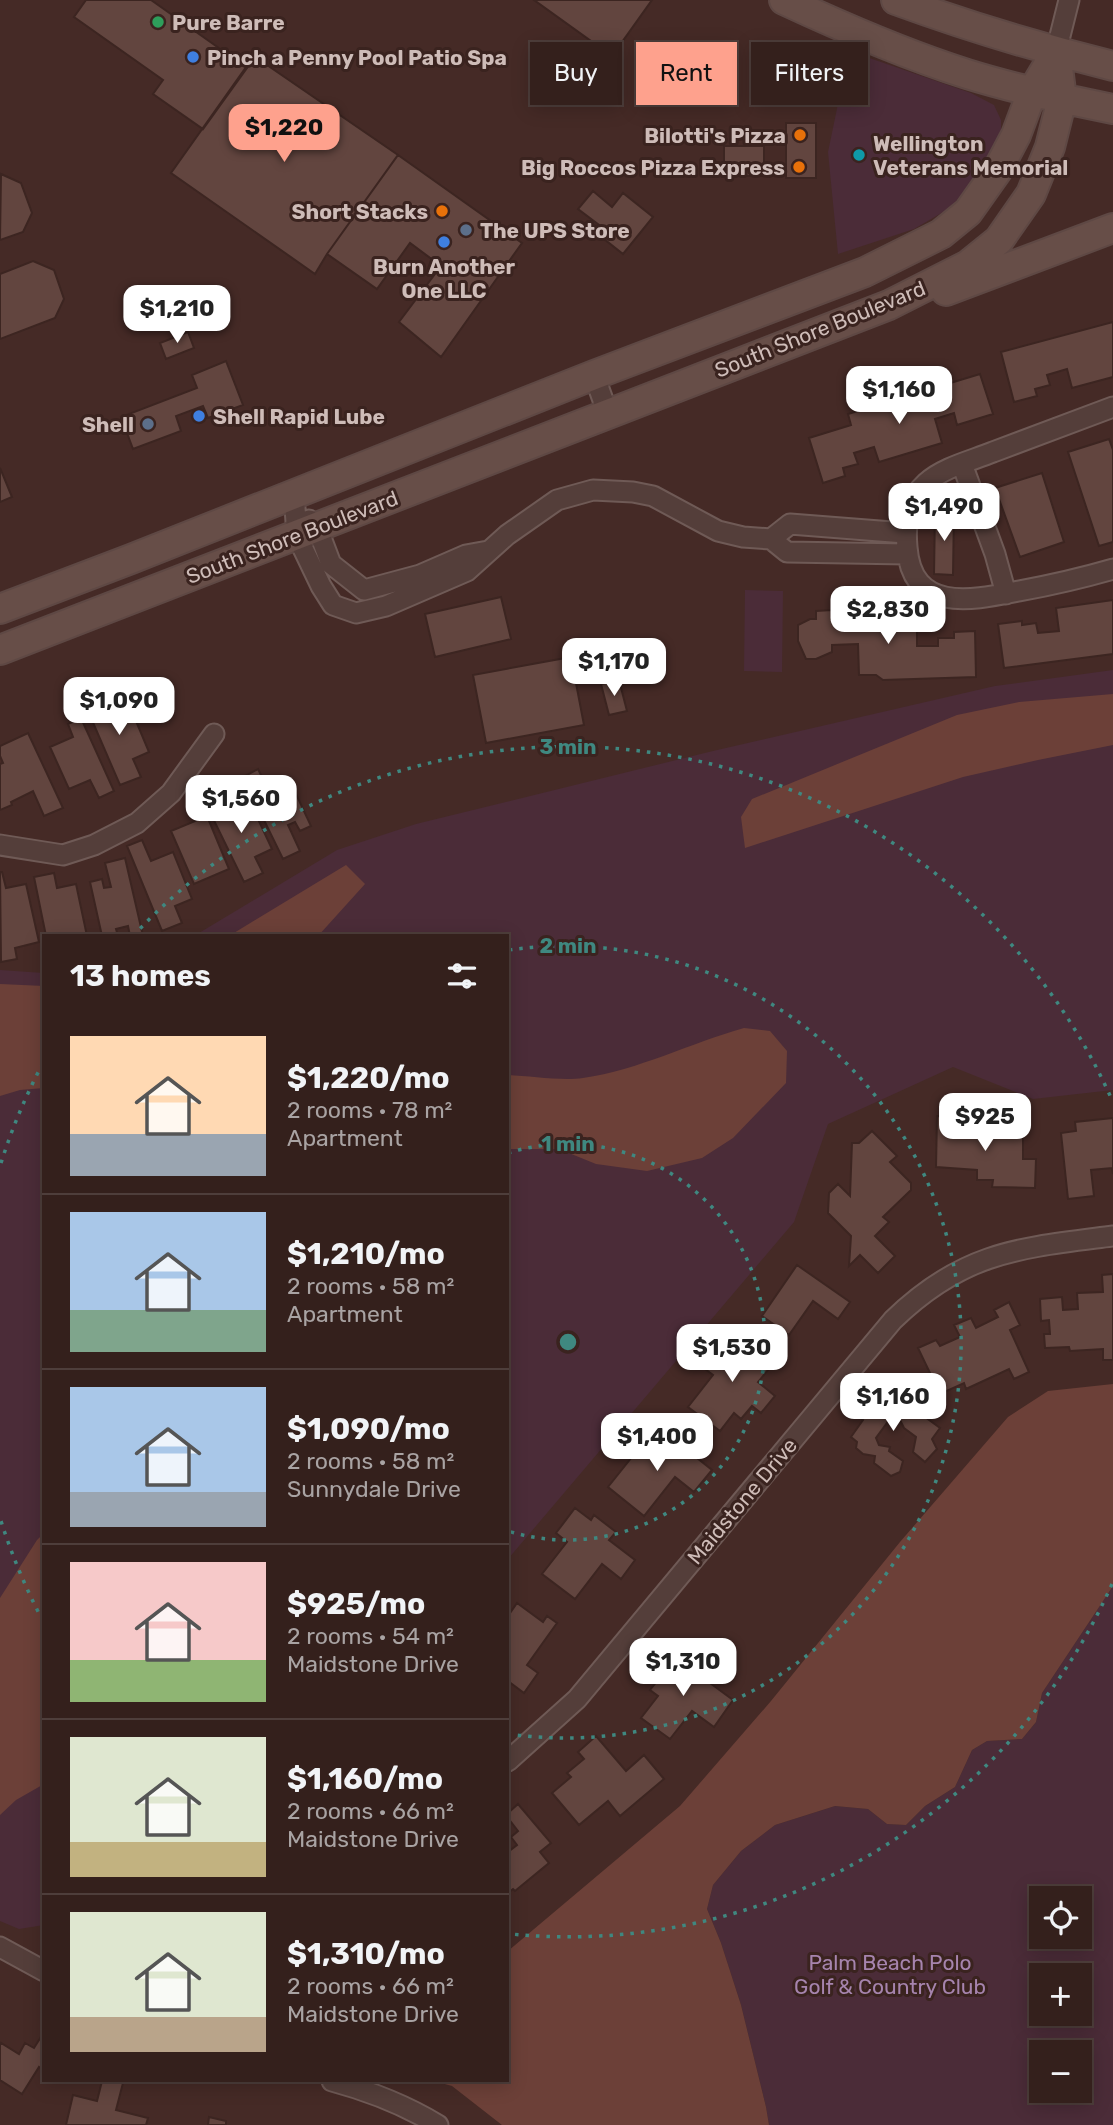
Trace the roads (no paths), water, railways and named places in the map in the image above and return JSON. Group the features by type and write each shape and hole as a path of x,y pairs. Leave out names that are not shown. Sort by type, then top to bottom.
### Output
{"street":[{"path":"784,0 890,47 968,74 1032,92 1113,109"},
{"path":"896,0 975,28 1113,66"},
{"path":"1056,52 1069,0"},
{"name":"South Shore Boulevard","path":"0,650 300,517 594,375 865,272 941,234 968,212 997,171 1016,135 1032,92 1056,52"},
{"name":"South Shore Boulevard","path":"0,609 300,517 608,414 889,305 968,265 999,240 1031,194 1050,147 1062,99 1056,52"},
{"path":"889,305 955,289 1113,228"},
{"path":"594,375 608,414"},
{"path":"1113,407 941,472 916,492 905,533 908,565 917,580 941,597 956,600 985,598 1057,584 1113,569"},
{"path":"962,464 995,554 1006,594"},
{"path":"300,517 321,586 333,605 356,613 386,606 467,571 507,535 557,500 593,489 653,496 718,531 771,540 787,552 907,554"},
{"path":"300,517 331,564 364,590 420,575 466,555 489,551"},
{"path":"771,540 790,524 905,533"},
{"path":"0,845 63,855 94,845 137,823 171,793 214,733"},
{"name":"Maidstone Drive","path":"509,1760 577,1699 893,1320 910,1304 946,1277 1002,1253 1113,1236"},
{"path":"0,1947 42,1970"},
{"path":"335,2082 380,2096 438,2125"}],"place":[{"name":"Pure Barre","path":"158,22"},
{"name":"Pinch a Penny Pool Patio Spa","path":"193,57"},
{"name":"Bilotti's Pizza","path":"800,135"},
{"name":"Wellington Veterans Memorial","path":"859,155"},
{"name":"Big Roccos Pizza Express","path":"799,167"},
{"name":"Short Stacks","path":"442,211"},
{"name":"The UPS Store","path":"466,230"},
{"name":"Burn Another One LLC","path":"444,242"},
{"name":"Shell Rapid Lube","path":"199,416"},
{"name":"Shell","path":"148,424"}],"park label":[{"name":"Palm Beach Polo Golf & Country Club","path":"890,1974"}]}
